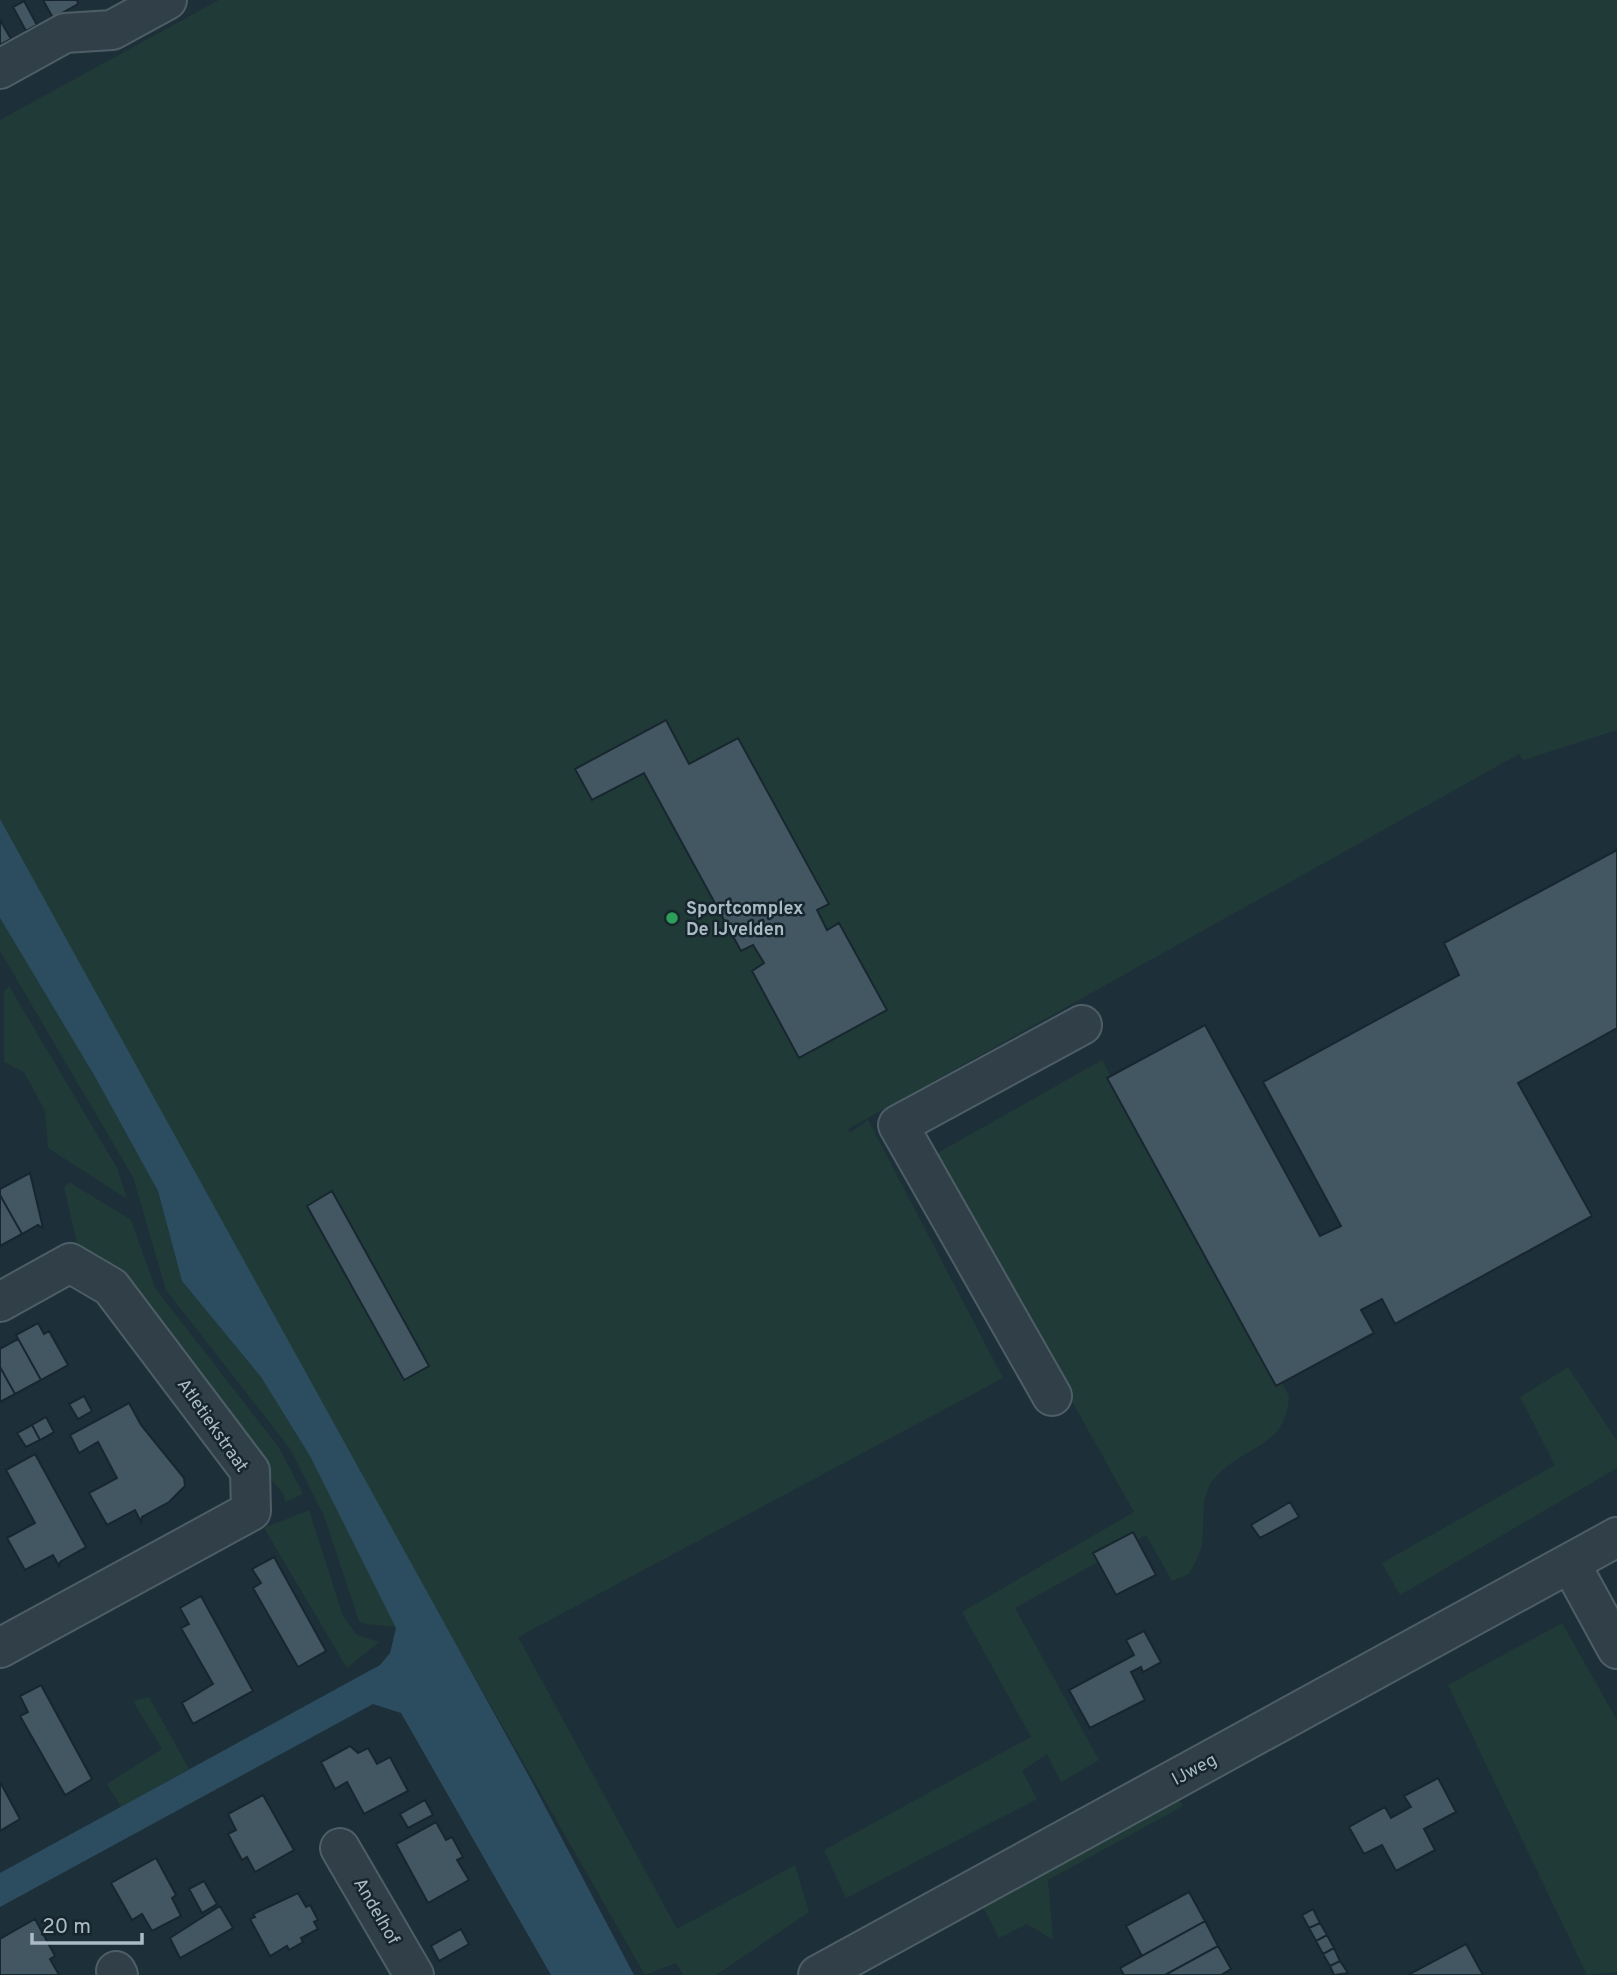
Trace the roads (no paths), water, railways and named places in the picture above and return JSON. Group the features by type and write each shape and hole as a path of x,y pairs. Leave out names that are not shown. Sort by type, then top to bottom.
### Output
{"street":[{"path":"0,69 65,33 112,30 167,0"},
{"path":"1052,1396 898,1125 1082,1025"},
{"name":"Atletiekstraat","path":"0,1302 70,1263 111,1287 250,1471 251,1511 0,1648"},
{"name":"IJweg","path":"818,1975 1617,1537"},
{"path":"1570,1563 1617,1649"},
{"name":"Andelhof","path":"340,1848 414,1975"}],"water":[{"path":"0,819 531,1780 634,1975 551,1975 401,1713 373,1704 0,1907 0,1873 380,1665 390,1653 396,1628 310,1456 261,1377 182,1281 158,1191 94,1075 0,918"}],"place":[{"name":"Sportcomplex De IJvelden","path":"672,918"}]}
